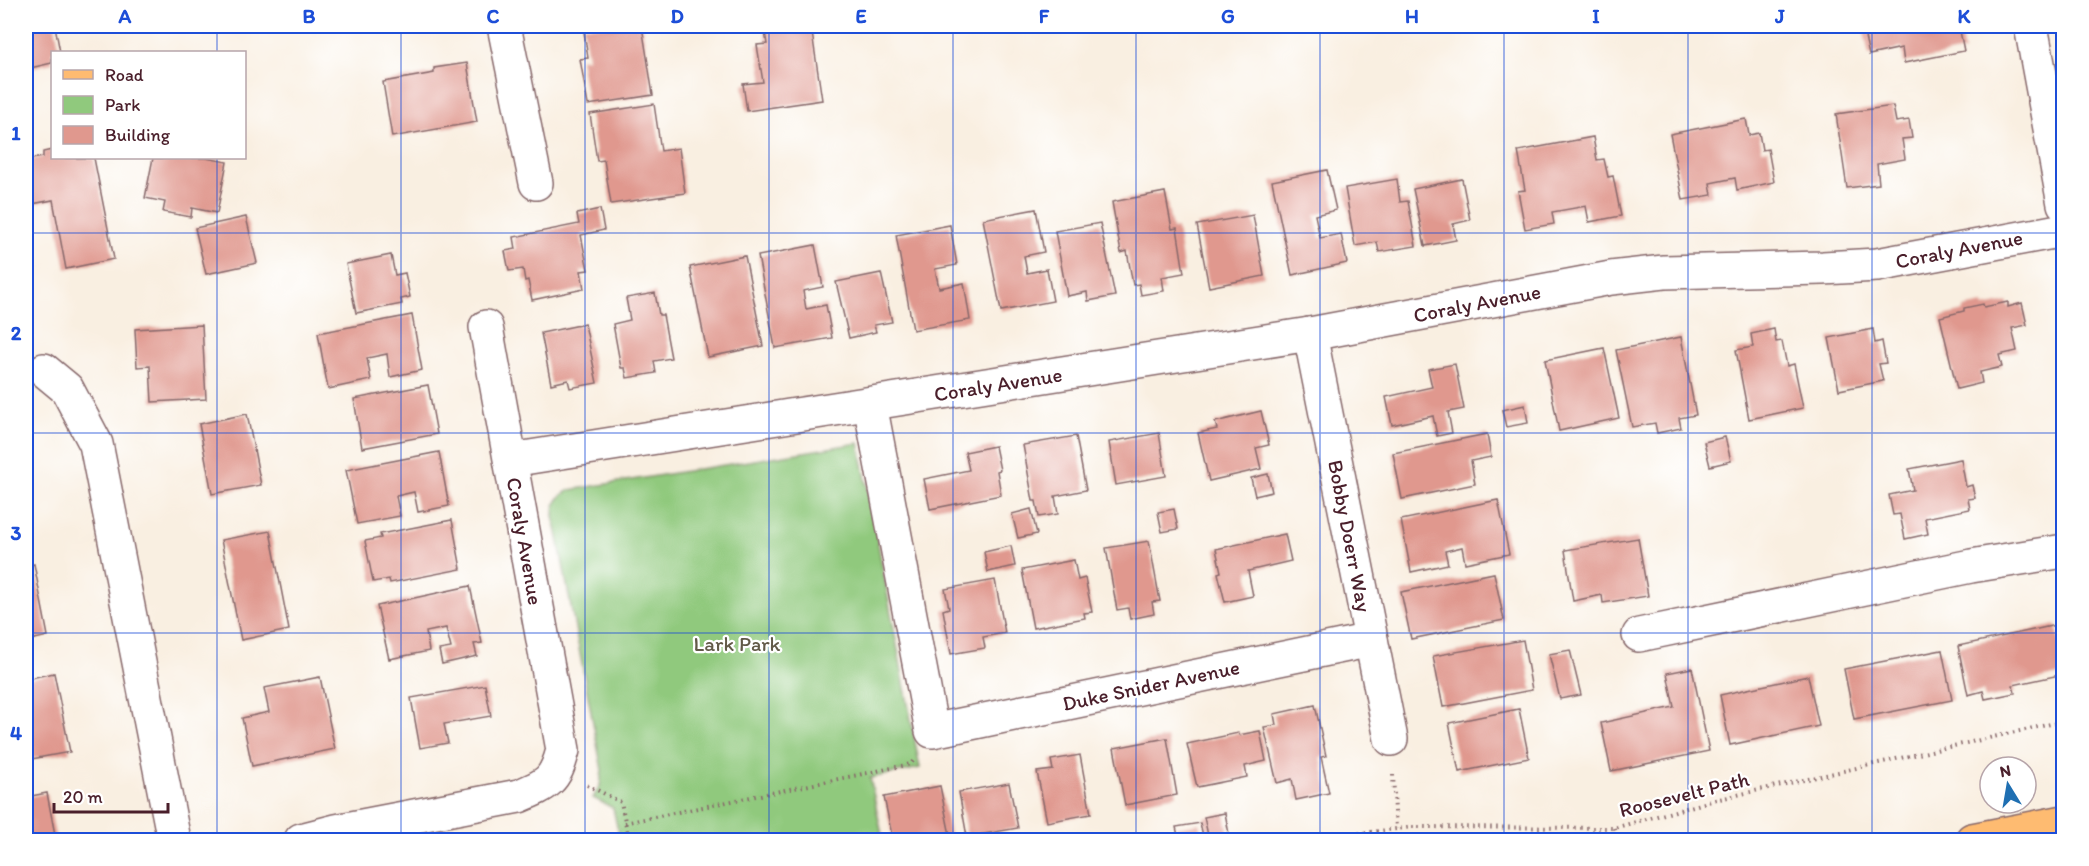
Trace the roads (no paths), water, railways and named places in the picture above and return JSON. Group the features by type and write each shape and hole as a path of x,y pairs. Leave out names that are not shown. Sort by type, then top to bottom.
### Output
{"main road":[{"path":"1972,840 2064,822"}],"street":[{"path":"504,26 536,183"},
{"path":"2031,26 2064,204"},
{"name":"Coraly Avenue","path":"302,840 336,831 519,796 542,786 558,771 563,750 511,460 1311,334 1611,278 1664,272 1877,265 2064,230"},
{"path":"486,327 511,460"},
{"name":"Bobby Doerr Way","path":"1311,334 1390,739"},
{"path":"44,370 67,389 96,444 174,840"},
{"name":"Duke Snider Avenue","path":"870,404 932,731 1371,640"},
{"path":"1639,635 1971,566 2064,551"}],"park label":[{"name":"Lark Park","path":"737,643"}]}
